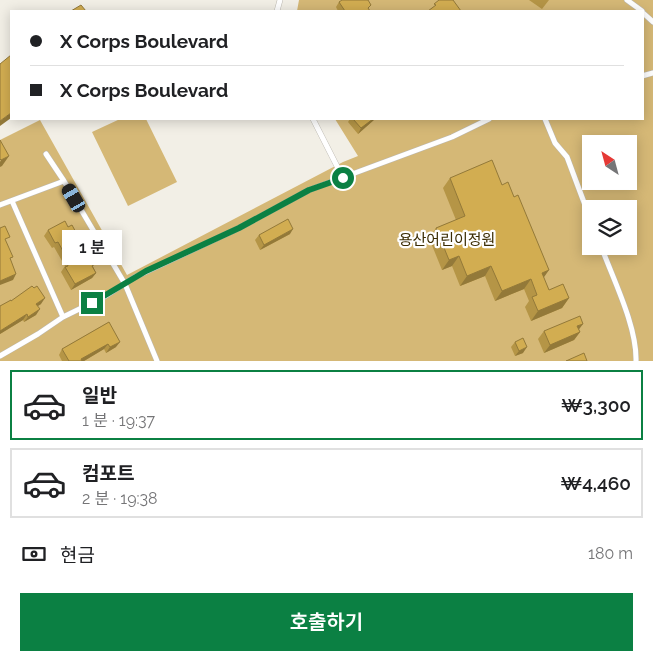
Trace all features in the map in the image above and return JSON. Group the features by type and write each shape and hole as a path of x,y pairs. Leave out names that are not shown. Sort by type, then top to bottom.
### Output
{"lane":[{"path":"628,0 640,10"},
{"path":"314,120 343,178"},
{"path":"0,356 64,317 146,271 239,228 309,190 452,137 487,120"},
{"path":"545,120 555,143 567,157 583,200"},
{"path":"46,154 125,284 157,361"},
{"path":"0,206 64,181"},
{"path":"12,201 64,317"},
{"path":"604,255 631,327 637,352 636,361"}],"green space":[{"name":"용산어린이정원","path":"299,0 653,0 653,361 0,361 0,140 40,120 127,275 343,162 358,156 336,120 644,120 644,10 297,10"},
{"path":"118,120 146,120 177,182 128,206 92,132"}],"building":[{"path":"342,0 368,0 371,5 368,8 369,10 344,10 339,2"},
{"path":"439,0 453,0 460,10 429,10 436,5 434,4"},
{"path":"81,5 85,10 73,10"},
{"path":"10,56 10,114 0,121 0,64"},
{"path":"354,120 372,120 361,128"},
{"path":"0,140 9,156 1,160 0,159"},
{"path":"492,160 502,185 508,182 514,197 518,195 549,270 542,273 549,290 563,284 569,298 538,311 532,297 537,295 531,279 502,291 491,266 467,276 459,256 449,260 436,228 465,216 450,178"},
{"path":"288,219 293,229 264,245 259,235"},
{"path":"65,221 68,227 72,225 95,264 92,266 96,273 75,284 65,267 68,266 67,263 69,262 58,242 55,243 48,230"},
{"path":"5,226 10,237 5,239 13,257 10,258 16,274 0,281 0,228"},
{"path":"32,286 34,288 37,286 45,298 36,304 40,309 28,317 27,314 0,331 0,306 11,301"},
{"path":"580,316 583,324 577,326 580,332 550,345 544,331"},
{"path":"109,322 120,342 110,347 108,344 81,359 82,361 69,361 62,349"},
{"path":"523,338 527,347 519,351 515,342"},
{"path":"584,353 587,361 566,361"}],"route":[{"path":"92,303 146,271 239,228 309,190 343,178"}]}
